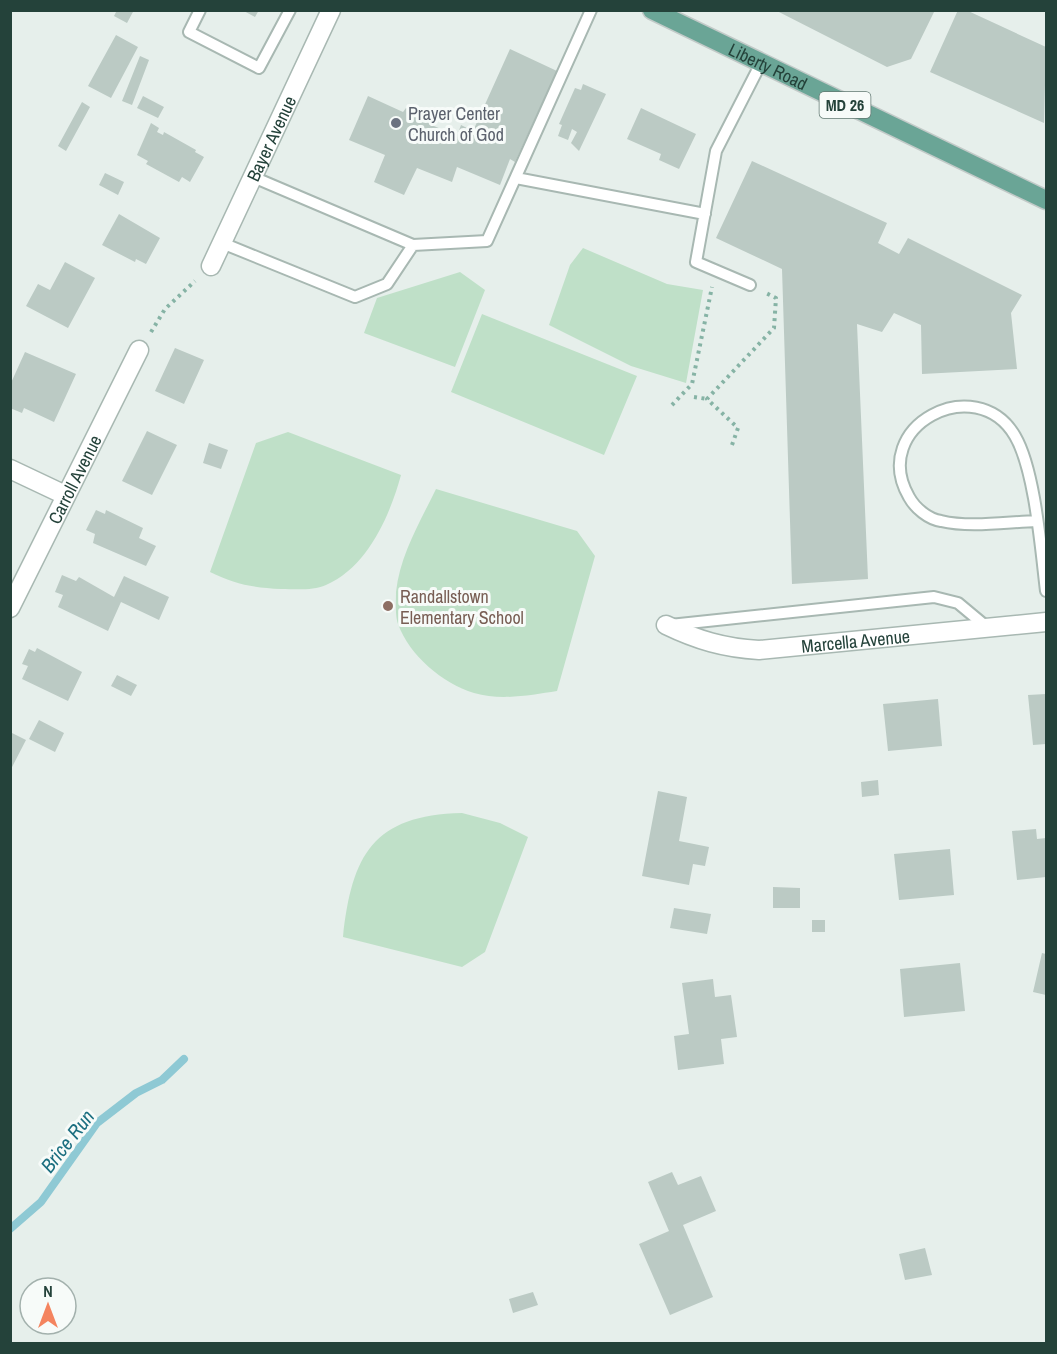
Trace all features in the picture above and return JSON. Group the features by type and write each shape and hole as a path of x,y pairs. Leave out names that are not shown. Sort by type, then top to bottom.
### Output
{"main road":[{"name":"Liberty Road","path":"652,10 760,64 1047,200"}],"street":[{"name":"Bayer Avenue","path":"211,266 331,10"},
{"name":"Carroll Avenue","path":"10,608 139,350"},
{"path":"10,469 65,495"},
{"name":"Marcella Avenue","path":"666,625 693,638 726,648 759,650 1047,622"}],"lane":[{"path":"200,10 189,32 259,68 290,10"},
{"path":"253,177 413,245 487,241 591,10"},
{"path":"750,285 696,262 716,151 760,64"},
{"path":"516,178 705,214"},
{"path":"222,243 355,297 387,284 413,245"},
{"path":"1036,521 952,523 938,521 924,513 911,501 904,488 900,470 905,442 914,427 931,414 948,408 975,407 988,411 1003,420 1024,455 1036,521 1047,591"},
{"path":"666,625 934,597 958,603 988,628"}],"path":[{"path":"139,350 165,309 211,266"},
{"path":"672,405 692,384 715,271"},
{"path":"707,399 774,328 776,298 750,285"},
{"path":"694,397 707,399 738,428 732,445"}],"green space":[{"path":"583,248 667,284 703,290 686,383 631,366 549,325 570,265"},
{"path":"460,272 485,290 455,367 364,333 377,298"},
{"path":"482,314 637,376 604,455 451,392"},
{"path":"288,432 401,475 384,523 354,566 341,577 326,585 304,589 253,586 227,580 210,572 256,443"},
{"path":"436,489 577,531 595,556 557,691 505,697 474,693 450,682 428,667 403,636 396,617 398,578 412,539"},
{"path":"462,813 500,823 528,837 485,952 462,967 343,937 353,883 361,862 372,845 388,831 407,822 432,816"}],"building":[{"path":"117,10 134,10 127,23 114,16"},
{"path":"242,10 259,10 255,17"},
{"path":"775,10 935,10 911,59 887,67"},
{"path":"958,10 966,10 1046,47 1044,123 930,72"},
{"path":"116,35 138,47 111,98 88,86"},
{"name":"Prayer Center Church of God","path":"510,49 557,71 515,162 510,159 500,185 457,167 452,182 417,168 404,195 374,182 385,155 349,140 368,96 403,112 406,108 436,121 434,126 457,136 461,125 473,131"},
{"path":"140,56 149,60 132,105 122,101"},
{"path":"583,84 606,94 579,151 571,143 577,132 572,129 568,140 558,136 562,125 559,124 575,88 581,90"},
{"path":"143,96 164,107 158,118 137,108"},
{"path":"82,102 90,107 66,151 58,146"},
{"path":"641,108 696,134 679,169 659,160 661,154 627,139"},
{"path":"151,123 159,128 157,132 163,135 164,132 204,157 190,182 182,177 179,182 146,164 148,161 137,155"},
{"path":"752,161 887,223 878,243 899,254 908,238 1022,295 1011,313 1017,369 922,374 921,325 894,313 882,332 857,324 868,579 792,584 782,269 716,238"},
{"path":"105,173 124,182 118,195 99,185"},
{"path":"119,214 160,238 146,264 136,259 135,262 102,245"},
{"path":"65,262 95,278 68,328 26,306 38,284 50,290"},
{"path":"175,348 204,360 184,404 155,391"},
{"path":"25,352 76,374 54,422 24,408 22,413 10,408 10,385"},
{"path":"147,431 177,445 152,495 122,481"},
{"path":"209,443 228,450 221,469 203,463"},
{"path":"96,510 105,514 106,510 143,528 139,538 156,546 146,566 93,543 95,534 86,530"},
{"path":"62,575 76,581 79,577 114,597 124,576 169,597 159,620 121,602 108,631 58,607 63,595 55,592"},
{"path":"37,648 82,672 68,701 22,679 28,666 22,664 29,649 35,652"},
{"path":"117,675 137,685 131,696 111,686"},
{"path":"1046,694 1046,744 1033,745 1028,695"},
{"path":"938,699 942,746 888,751 883,704"},
{"path":"39,720 64,733 55,752 29,739"},
{"path":"10,732 26,740 10,771"},
{"path":"878,780 879,795 862,797 861,782"},
{"path":"658,791 687,797 679,841 709,847 705,866 693,864 689,885 642,876"},
{"path":"1036,829 1037,839 1046,838 1046,877 1017,880 1012,831"},
{"path":"950,849 954,895 899,900 894,854"},
{"path":"773,887 800,888 800,908 773,908"},
{"path":"674,908 711,914 707,934 670,928"},
{"path":"812,920 825,920 825,932 812,932"},
{"path":"1042,953 1046,954 1046,995 1033,992"},
{"path":"960,963 965,1011 904,1017 900,969"},
{"path":"713,979 715,997 731,995 737,1037 721,1039 724,1064 678,1070 674,1036 689,1034 682,983"},
{"path":"672,1172 678,1185 701,1176 716,1211 683,1225 713,1297 670,1315 639,1244 669,1231 648,1182"},
{"path":"925,1248 932,1275 905,1280 899,1254"},
{"path":"533,1292 538,1305 513,1313 509,1299"}],"waterway":[{"name":"Brice Run","path":"10,1229 41,1202 97,1123 136,1093 162,1080 184,1059"}],"place":[{"name":"Prayer Center Church of God","path":"396,123"},
{"name":"Randallstown Elementary School","path":"388,606"}]}
